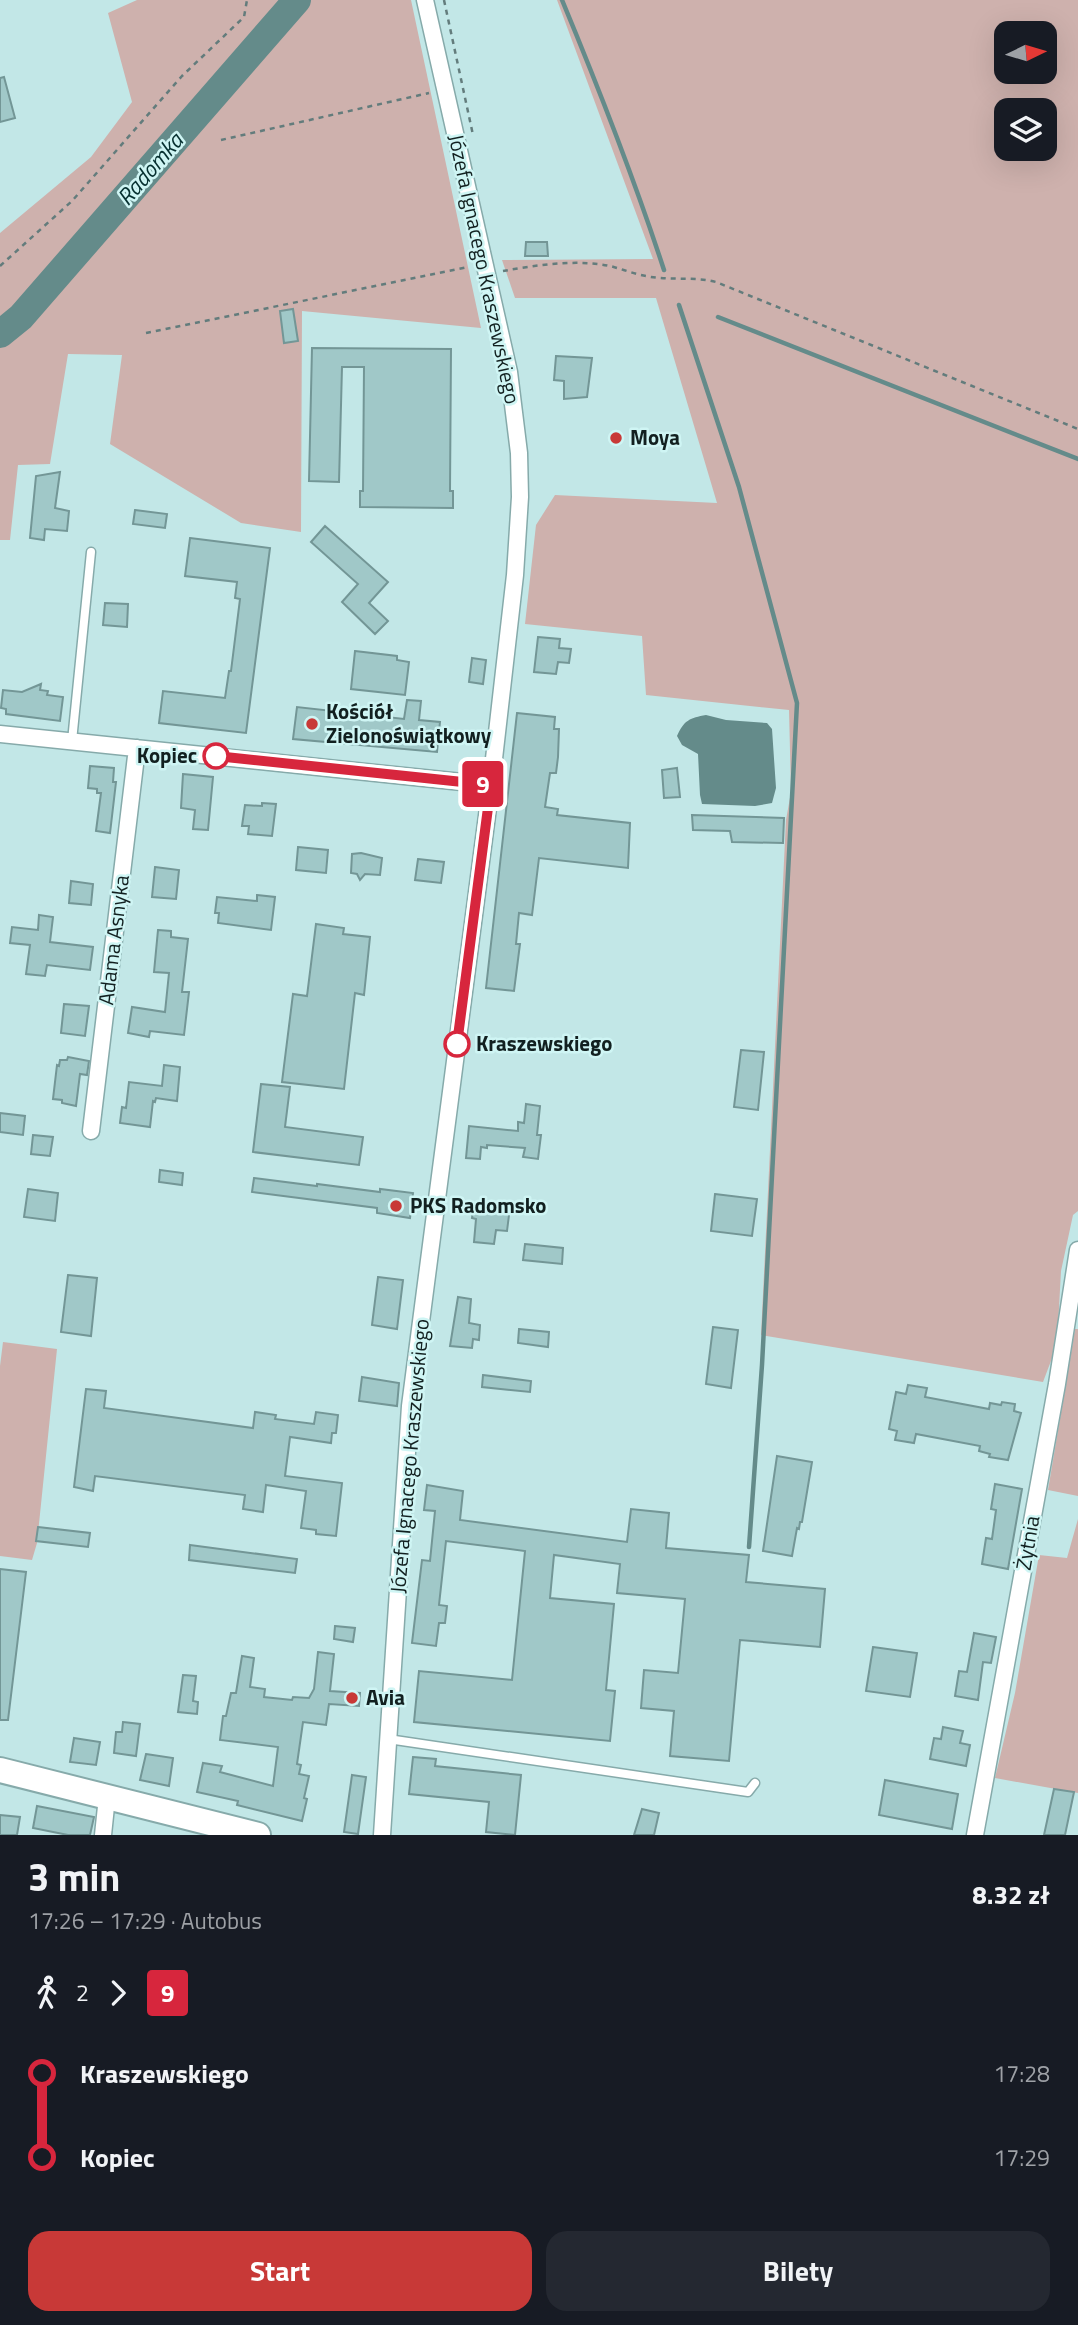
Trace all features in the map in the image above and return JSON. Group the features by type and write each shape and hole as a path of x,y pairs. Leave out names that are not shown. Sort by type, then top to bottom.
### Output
{"main road":[{"path":"0,1770 258,1835"}],"street":[{"name":"Józefa Ignacego Kraszewskiego","path":"382,1835 410,1406 491,785 515,575 520,497 519,453 509,372 425,0"},
{"path":"0,734 491,785"},
{"name":"Adama Asnyka","path":"91,1131 137,748"},
{"name":"Żytnia","path":"975,1835 1057,1384 1078,1250"},
{"path":"103,1835 107,1797"}],"lane":[{"path":"72,741 92,552"},
{"path":"388,1738 748,1793 755,1783"}],"path":[{"path":"0,266 72,201 182,76 244,16 247,0"},
{"path":"221,140 446,89"},
{"path":"146,333 413,276 485,264"},
{"path":"503,271 537,265 594,264 645,276 697,278 716,282 1078,429"}],"shaded area":[{"path":"137,0 411,0 481,328 302,311 301,532 241,523 110,444 122,355 68,354 50,464 18,465 10,540 0,540 0,233 91,157 132,102 108,13"},
{"path":"557,0 1078,0 1078,1211 1073,1215 1061,1271 1057,1345 1043,1382 761,1335 786,820 791,792 789,710 646,695 642,636 525,624 536,525 555,495 717,503 656,298 515,298 502,260 653,259"},
{"path":"706,715 726,720 767,723 772,729 776,788 772,803 755,806 702,804 698,754 682,745 677,736 688,721"},
{"path":"1075,1329 1078,1329 1078,1496 1048,1490"},
{"path":"3,1342 57,1349 37,1543 32,1560 0,1556 0,1366"},
{"path":"1078,1519 1078,1793 995,1778 1015,1693 1039,1555 1067,1558"}],"building":[{"path":"4,77 15,118 0,122 0,78"},
{"path":"526,242 547,242 548,256 525,256"},
{"path":"293,309 298,341 284,343 280,311"},
{"path":"312,348 451,349 450,491 453,491 453,508 360,507 360,491 363,491 364,367 342,367 339,482 309,481"},
{"path":"556,356 592,358 587,397 564,399 564,381 554,380"},
{"path":"60,472 55,508 69,511 67,531 45,529 44,540 30,538 36,476"},
{"path":"135,510 167,514 165,528 133,524"},
{"path":"325,526 388,582 369,603 388,621 375,634 342,602 358,584 311,542"},
{"path":"190,538 270,548 246,733 159,723 163,691 225,698 231,671 240,599 235,598 237,582 185,576"},
{"path":"105,603 128,604 127,627 103,625"},
{"path":"538,637 560,639 559,648 571,649 569,663 558,662 556,674 534,672"},
{"path":"355,651 397,656 397,660 409,662 405,695 351,689"},
{"path":"472,658 486,660 483,684 469,682"},
{"path":"41,684 40,690 48,691 47,695 63,697 60,721 6,714 6,709 1,708 3,690 22,692"},
{"path":"407,700 421,701 419,720 440,722 437,752 293,739 297,707 404,719"},
{"path":"517,713 555,717 554,729 559,729 556,773 550,773 545,807 558,809 557,815 630,823 628,868 539,858 532,915 519,913 516,944 520,944 514,991 486,988"},
{"path":"90,766 114,768 113,782 116,782 110,833 96,831 101,793 97,793 97,789 88,788"},
{"path":"677,768 680,797 664,798 662,770"},
{"path":"183,774 213,777 208,830 193,829 195,810 181,808"},
{"path":"262,803 276,804 272,836 248,834 249,826 242,826 245,805 262,806"},
{"path":"692,815 784,818 783,843 732,842 730,831 693,830"},
{"path":"298,847 328,850 326,873 296,870"},
{"path":"361,853 382,858 380,875 365,874 360,880 357,874 351,873 352,854"},
{"path":"418,859 444,862 441,883 415,880"},
{"path":"155,867 179,870 176,899 152,897"},
{"path":"71,881 93,884 91,905 69,903"},
{"path":"257,895 275,897 271,930 218,923 219,913 215,913 217,897 257,901"},
{"path":"39,915 53,917 50,942 93,947 90,970 47,965 45,976 26,974 30,945 10,943 12,927 38,930"},
{"path":"316,924 344,928 343,934 370,937 364,995 355,993 344,1089 282,1082 293,994 307,996"},
{"path":"158,930 171,931 171,937 188,939 182,992 189,992 184,1035 150,1031 149,1037 128,1033 132,1007 165,1012 169,973 154,972"},
{"path":"64,1004 89,1006 85,1036 61,1033"},
{"path":"741,1050 764,1052 758,1110 734,1107"},
{"path":"68,1057 89,1061 87,1075 80,1074 76,1106 53,1099 57,1065 59,1066 60,1060 67,1060"},
{"path":"164,1065 180,1067 177,1101 156,1098 155,1102 153,1101 150,1127 120,1123 122,1107 126,1108 129,1082 162,1086"},
{"path":"261,1084 290,1087 285,1127 363,1137 359,1165 253,1152"},
{"path":"526,1104 540,1106 538,1159 523,1157 525,1148 487,1145 487,1148 481,1147 480,1159 466,1158 469,1126 518,1131 518,1122 524,1123"},
{"path":"0,1113 25,1116 23,1135 0,1132"},
{"path":"33,1135 53,1137 50,1156 31,1154"},
{"path":"160,1170 183,1173 182,1185 159,1182"},
{"path":"254,1178 380,1192 380,1189 413,1193 410,1218 377,1213 377,1208 252,1192"},
{"path":"28,1189 58,1193 55,1221 24,1217"},
{"path":"715,1194 757,1199 752,1236 711,1231"},
{"path":"474,1203 510,1207 507,1231 496,1230 494,1244 474,1242"},
{"path":"525,1244 563,1248 562,1264 523,1260"},
{"path":"68,1275 97,1278 91,1336 61,1332"},
{"path":"378,1277 403,1280 397,1329 372,1325"},
{"path":"458,1297 471,1299 469,1323 480,1325 479,1340 473,1339 472,1348 450,1346"},
{"path":"713,1327 738,1330 731,1388 706,1384"},
{"path":"519,1329 549,1332 548,1347 518,1343"},
{"path":"483,1375 531,1381 530,1392 482,1387"},
{"path":"362,1377 399,1383 397,1406 359,1401"},
{"path":"908,1385 927,1388 925,1397 989,1409 990,1403 1015,1404 1014,1411 1021,1413 1008,1460 989,1457 990,1454 979,1451 980,1446 916,1434 914,1443 895,1440 897,1431 889,1429 896,1392 906,1394"},
{"path":"86,1389 106,1391 104,1408 253,1428 255,1412 276,1415 275,1419 314,1424 316,1412 338,1415 336,1433 332,1433 331,1443 290,1437 285,1476 342,1483 336,1536 316,1534 316,1530 301,1528 306,1491 266,1485 263,1512 243,1509 245,1495 95,1476 93,1491 74,1487"},
{"path":"777,1456 812,1462 802,1522 799,1529 797,1528 792,1556 763,1551"},
{"path":"995,1484 1022,1489 1008,1569 982,1564 986,1538 992,1539 996,1510 991,1509"},
{"path":"427,1485 463,1491 460,1520 627,1542 631,1509 669,1513 666,1548 749,1555 746,1582 825,1589 820,1647 740,1640 729,1761 670,1756 674,1711 641,1708 644,1670 678,1673 685,1599 617,1593 620,1564 554,1555 550,1598 614,1604 606,1690 615,1691 610,1741 414,1722 419,1671 512,1680 525,1551 446,1541 439,1605 447,1606 445,1623 439,1623 436,1646 412,1643 422,1560 430,1561 435,1511 424,1510"},
{"path":"38,1527 90,1533 88,1547 36,1541"},
{"path":"190,1545 297,1559 295,1573 189,1560"},
{"path":"0,1569 26,1572 8,1720 0,1720"},
{"path":"335,1626 355,1628 353,1642 334,1639"},
{"path":"974,1633 996,1637 991,1663 983,1662 978,1700 955,1696 959,1671 967,1672"},
{"path":"873,1647 917,1653 910,1697 866,1691"},
{"path":"318,1652 334,1654 330,1691 360,1693 359,1706 329,1704 326,1725 303,1722 297,1764 301,1765 299,1774 309,1776 302,1821 237,1805 238,1801 197,1792 203,1763 222,1766 220,1772 273,1786 278,1747 220,1740 223,1716 226,1716 231,1693 236,1693 242,1656 254,1658 250,1687 265,1689 264,1697 292,1700 293,1697 309,1698 314,1689"},
{"path":"183,1675 196,1676 193,1701 198,1702 197,1714 178,1712"},
{"path":"123,1722 140,1724 136,1756 114,1753 116,1732 122,1732"},
{"path":"943,1727 963,1731 960,1743 970,1745 966,1766 930,1759 934,1738 941,1739"},
{"path":"74,1738 100,1742 96,1765 70,1762"},
{"path":"146,1754 173,1758 169,1786 140,1780"},
{"path":"413,1757 436,1759 435,1766 521,1775 515,1835 486,1832 489,1802 409,1794"},
{"path":"352,1775 366,1777 358,1834 344,1832"},
{"path":"885,1780 958,1794 952,1829 879,1815"},
{"path":"1054,1789 1074,1792 1065,1835 1044,1835"},
{"path":"37,1806 94,1817 90,1835 68,1835 33,1828"},
{"path":"642,1809 659,1813 654,1835 634,1835"},
{"path":"0,1815 20,1817 17,1835 0,1835"}],"waterway":[{"name":"Radomka","path":"0,334 21,317 297,0"},
{"path":"562,0 616,134 664,270"},
{"path":"679,305 739,487 797,703 762,1365 749,1547"},
{"path":"718,317 1078,459"}],"bus line":[{"name":"9","path":"216,756 491,785 457,1044"}],"place":[{"name":"Moya","path":"616,438"},
{"name":"Kościół Zielonoświątkowy","path":"312,724"},
{"name":"Kopiec","path":"216,756"},
{"name":"Kraszewskiego","path":"457,1044"},
{"name":"PKS Radomsko","path":"396,1206"},
{"name":"Avia","path":"352,1698"}]}
